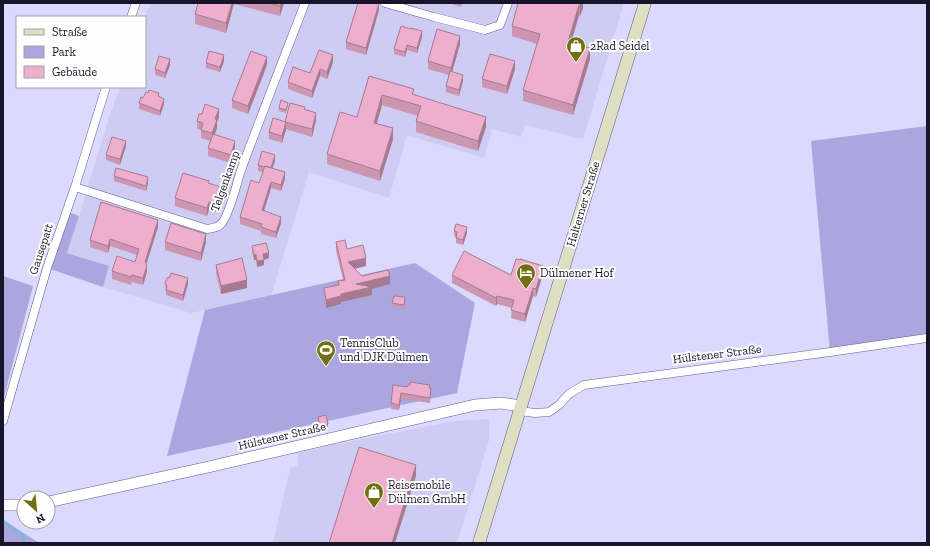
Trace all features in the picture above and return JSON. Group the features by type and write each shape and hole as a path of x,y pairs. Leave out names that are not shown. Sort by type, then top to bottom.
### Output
{"main road":[{"name":"Halterner Straße","path":"479,543 645,3"}],"street":[{"path":"131,16 136,3"},
{"name":"Telgenkamp","path":"75,187 207,229 215,228 221,224 227,215 235,188 268,96 305,3"},
{"path":"385,3 485,30 500,25 508,3"},
{"name":"Gausepatt","path":"3,421 42,285 75,187 106,88"},
{"name":"Hülstener Straße","path":"56,500 204,468 475,405 501,402 535,413 549,412 559,405 569,394 584,385 927,338"},
{"path":"3,505 16,505"}],"shaded area":[{"path":"150,3 624,3 583,139 525,125 521,137 492,129 484,158 407,135 389,198 309,172 271,296 191,313 103,287 109,266 67,253 109,117 120,88 146,88 145,16"},
{"path":"489,419 489,440 457,543 273,543 290,468 298,465 298,453 455,421"}],"green space":[{"path":"927,126 927,338 830,352 811,141"},
{"path":"68,212 79,216 67,253 109,266 103,287 50,269"},
{"name":"TennisClub und DJK Dülmen","path":"415,263 475,303 457,393 167,456 205,310"},
{"path":"3,276 33,286 3,401"},
{"path":"3,520 16,528 16,530 19,530 39,543 3,543"}],"building":[{"path":"198,3 232,3 226,23 195,14"},
{"path":"270,3 281,3 280,6"},
{"path":"358,3 379,3 366,48 346,42"},
{"path":"518,3 581,3 579,5 568,42 590,48 573,105 523,90 540,34 512,26"},
{"path":"401,26 422,31 417,48 407,45 405,52 394,49"},
{"path":"437,29 460,36 451,68 428,61"},
{"path":"319,50 333,55 327,72 320,69 312,91 288,82 293,67 310,73"},
{"path":"209,51 224,55 220,67 206,63"},
{"path":"251,51 267,57 248,106 232,100"},
{"path":"490,54 515,61 507,86 482,79"},
{"path":"159,56 170,59 165,73 155,69"},
{"path":"450,71 463,75 459,90 446,86"},
{"path":"369,76 414,89 412,94 486,117 478,141 416,121 421,106 382,95 374,123 393,128 380,171 327,154 340,112 357,117"},
{"path":"149,90 159,93 158,96 164,99 160,111 139,103 141,97 143,98"},
{"path":"281,100 288,103 286,110 279,108"},
{"path":"290,103 305,107 304,109 316,113 312,129 285,122"},
{"path":"205,104 219,109 212,133 201,130 203,123 197,121 199,114 202,114"},
{"path":"273,118 286,122 282,136 269,132"},
{"path":"213,134 235,141 231,155 208,148"},
{"path":"112,137 126,141 120,159 106,155"},
{"path":"262,151 275,155 271,168 258,165"},
{"path":"265,166 285,172 281,185 271,182 262,210 281,217 276,232 261,227 262,224 240,217 251,180 259,183"},
{"path":"116,168 148,177 146,186 114,176"},
{"path":"183,173 209,181 208,183 221,187 215,204 209,202 207,208 175,198"},
{"path":"101,202 158,220 145,262 147,265 143,278 132,275 131,277 112,271 117,256 135,262 139,249 110,239 108,246 90,240"},
{"path":"171,223 206,234 201,253 165,242"},
{"path":"456,224 467,227 463,240 456,238 457,232 454,231"},
{"path":"345,240 347,249 363,245 366,258 348,262 362,276 388,270 390,276 356,284 372,287 341,294 341,296 326,300 324,288 339,285 338,281 345,280 336,242"},
{"path":"266,243 269,253 263,254 264,260 257,261 256,254 254,255 252,246"},
{"path":"464,251 511,275 516,259 543,266 536,289 533,288 525,314 511,310 514,300 497,296 496,298 452,275"},
{"path":"242,258 247,280 221,286 216,265"},
{"path":"171,273 188,278 183,295 166,290 167,286 165,283 167,278 170,277"},
{"path":"394,296 405,297 404,305 392,303"},
{"path":"410,382 430,385 430,398 401,393 399,405 391,403 393,385 407,387 410,385"},
{"path":"326,415 328,424 320,426 318,417"},
{"name":"Reisemobile Dülmen GmbH","path":"359,447 416,465 392,543 329,543"}],"waterway":[{"path":"3,521 22,534 24,539 22,543"}],"place":[{"name":"2Rad Seidel","path":"576,63"},
{"name":"Dülmener Hof","path":"526,290"},
{"name":"TennisClub und DJK Dülmen","path":"326,367"},
{"name":"Reisemobile Dülmen GmbH","path":"374,509"}]}
